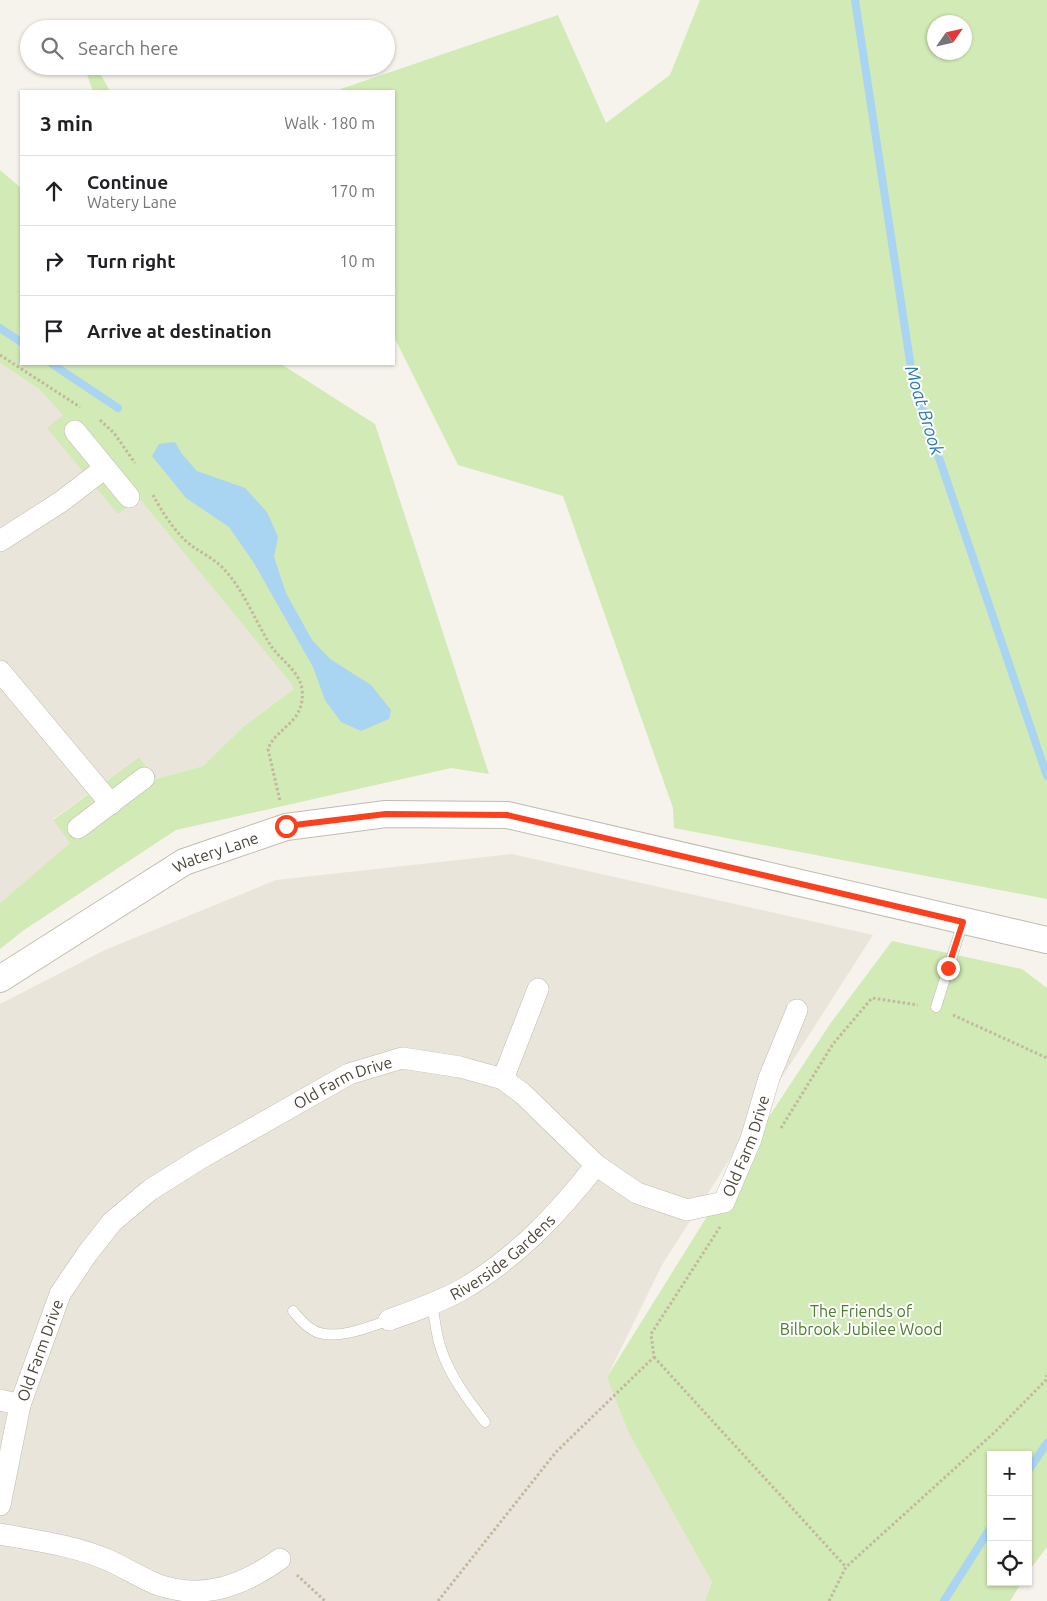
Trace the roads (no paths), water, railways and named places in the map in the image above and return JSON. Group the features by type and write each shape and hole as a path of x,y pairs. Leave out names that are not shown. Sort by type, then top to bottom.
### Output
{"street":[{"path":"75,431 129,496"},
{"path":"0,541 62,501 105,468"},
{"path":"0,670 111,804"},
{"path":"78,828 144,778"},
{"name":"Watery Lane","path":"0,979 184,862 286,826 386,814 507,815 1047,940"},
{"path":"503,1079 538,989"},
{"name":"Old Farm Drive","path":"0,1505 10,1403 60,1294 86,1254 112,1222 150,1190 308,1095 349,1074 376,1064 402,1058 460,1067 503,1079 523,1094 596,1165 637,1193 688,1210 724,1202 751,1138 769,1078 797,1010"},
{"name":"Riverside Gardens","path":"389,1320 432,1304 462,1290 515,1253 551,1218 596,1165"},
{"path":"0,1534 61,1545 87,1552 108,1560 158,1585 186,1593 211,1593 236,1586 280,1559"}],"lane":[{"path":"936,1007 963,922"},
{"path":"432,1304 441,1349 448,1365 468,1400 485,1422"},
{"path":"293,1310 304,1324 314,1331 327,1335 362,1330 389,1320"}],"water":[{"path":"175,442 182,454 197,471 245,488 267,512 278,537 274,557 286,593 312,640 330,659 371,685 391,710 389,719 361,731 341,722 325,700 313,667 254,563 229,527 186,498 152,456 159,444"}],"waterway":[{"name":"Moat Brook","path":"855,0 913,381 1047,776"},
{"path":"0,328 20,341"},
{"path":"54,365 118,408"},
{"name":"Moat Brook","path":"1032,1465 1047,1443"},
{"name":"Moat Brook","path":"944,1601 987,1533"}],"park label":[{"name":"The Friends of Bilbrook Jubilee Wood","path":"861,1320"}]}
